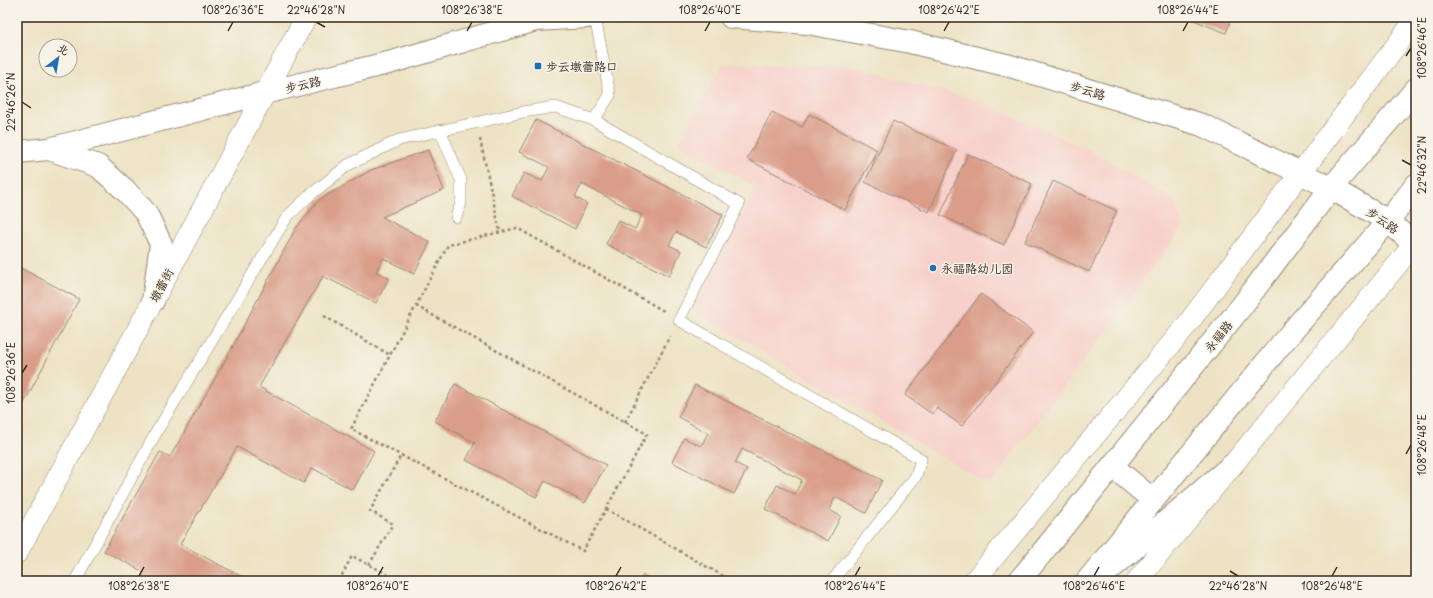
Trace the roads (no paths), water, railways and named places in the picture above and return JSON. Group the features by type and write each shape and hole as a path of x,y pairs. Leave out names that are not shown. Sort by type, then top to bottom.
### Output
{"street":[{"name":"墩蕾街","path":"17,553 306,17"},
{"name":"步云路","path":"17,152 49,149 264,93 392,62 530,19 588,17"},
{"name":"步云路","path":"731,17 807,23 910,42 1010,66 1202,126 1331,188 1388,222 1415,244"},
{"path":"974,581 1186,326 1416,19"},
{"name":"永福路","path":"1019,581 1241,307 1331,188 1416,89"},
{"path":"49,149 98,166 125,190 146,213 161,244 153,301"},
{"path":"1087,581 1282,343 1388,222 1416,186"},
{"path":"1137,581 1415,244"},
{"path":"1096,581 1232,465"},
{"path":"1112,466 1153,500"}],"lane":[{"path":"594,120 610,95 596,17"},
{"path":"74,581 157,431 287,217 348,165 399,140 523,112 555,107 594,120 739,204 679,320 921,459 916,476 832,581"},
{"path":"440,130 461,180 461,203 456,216"}],"place":[{"name":"步云墩蕾路口","path":"538,66"},
{"name":"永福路幼儿园","path":"933,268"}]}
